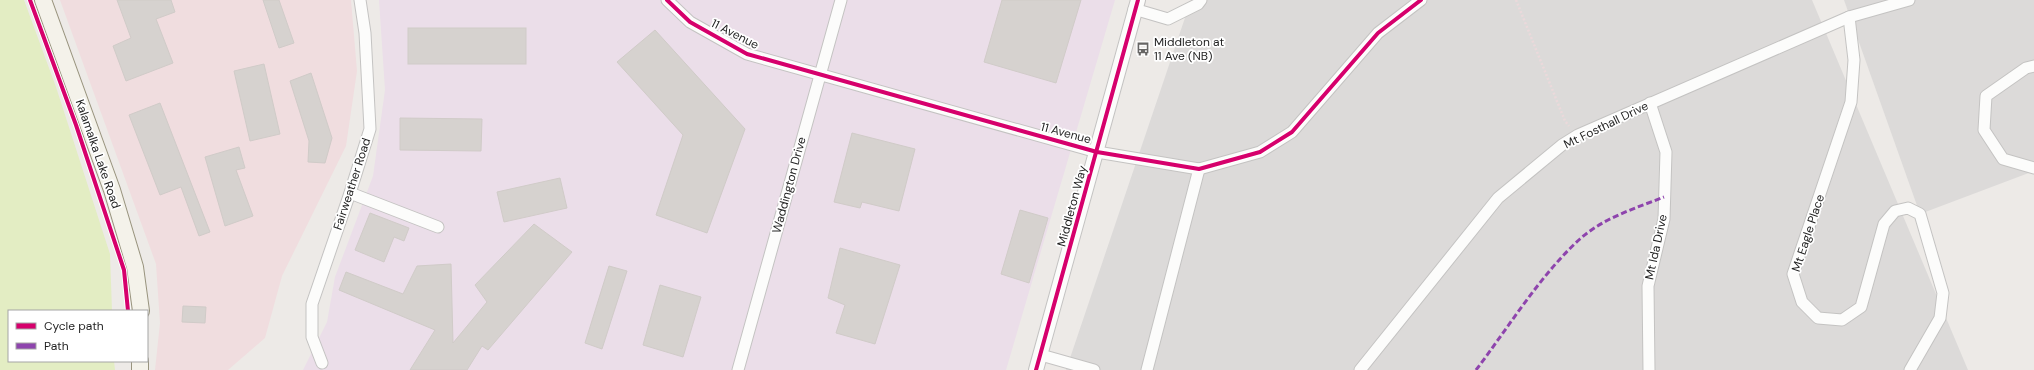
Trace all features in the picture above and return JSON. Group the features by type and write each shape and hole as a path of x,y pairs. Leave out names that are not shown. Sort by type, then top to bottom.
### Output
{"main road":[{"name":"Kalamalka Lake Road","path":"43,0 112,190 135,267 141,310"}],"street":[{"name":"Fairweather Road","path":"322,363 312,337 312,304 370,129 366,33 360,0"},
{"name":"11 Avenue","path":"667,0 690,22 747,54 1097,152 1199,169 1260,152 1292,132 1378,33 1421,0"},
{"name":"Waddington Drive","path":"738,370 841,0"},
{"name":"Middleton Way","path":"1036,370 1097,152 1136,4 1168,19 1198,4 1201,0"},
{"name":"Mt Fosthall Drive","path":"1360,370 1498,198 1562,145 1578,135 1849,17 1909,0"},
{"name":"Mt Eagle Place","path":"1849,17 1854,60 1851,102 1793,274 1802,302 1818,318 1842,320 1860,307 1884,224 1895,211 1908,208 1920,214 1943,293 1940,318 1910,370"},
{"path":"2034,66 2026,68 1986,96 1984,130 2003,159 2034,168"},
{"name":"Mt Ida Drive","path":"1648,370 1648,286 1664,219 1666,152 1650,103"},
{"path":"1147,370 1199,169"},
{"path":"350,193 438,228"},
{"path":"1041,355 1094,370"}],"path":[{"path":"1516,0 1565,121 1578,135"}],"shaded area":[{"path":"60,0 351,0 357,71 346,146 282,276 265,338 228,370 155,370 160,323 156,264"},
{"path":"379,0 1115,0 1006,370 303,370 327,322 335,277 373,176 385,90"},
{"path":"1191,0 1812,0 1968,370 1066,370"},
{"path":"1844,0 2034,0 2034,171 1920,214"}],"green space":[{"path":"0,0 24,0 56,87 110,254 112,310 8,310 8,362 114,362 115,370 0,370"}],"building":[{"path":"117,0 171,0 175,12 156,19 173,63 126,81 113,46 131,38"},
{"path":"263,0 279,0 294,43 279,48"},
{"path":"1002,0 1081,0 1056,83 984,62"},
{"path":"408,28 526,28 526,64 408,64"},
{"path":"655,30 745,129 707,233 656,215 683,135 617,62"},
{"path":"264,64 280,134 250,141 234,71"},
{"path":"311,73 332,138 325,163 308,162 309,141 290,81"},
{"path":"160,103 210,232 199,236 181,187 160,195 129,115"},
{"path":"400,118 482,119 481,151 400,150"},
{"path":"852,133 915,149 899,211 862,202 860,208 834,202"},
{"path":"239,147 245,168 236,170 253,216 225,226 205,157"},
{"path":"560,178 567,208 504,222 497,192"},
{"path":"1020,210 1048,218 1029,283 1001,274"},
{"path":"370,213 409,228 404,241 394,237 384,262 355,250"},
{"path":"534,224 572,252 488,350 482,346 467,370 410,370 435,330 339,290 346,272 403,294 417,266 451,264 453,343 487,302 475,285"},
{"path":"840,248 900,265 875,344 836,333 845,305 828,298"},
{"path":"609,266 627,271 602,349 585,343"},
{"path":"660,285 701,297 683,357 643,345"},
{"path":"183,306 206,307 205,323 182,322"}],"marked path":[{"path":"1476,370 1538,285 1580,239 1609,219 1664,197"}],"cycle path":[{"path":"30,0 76,125 124,270 128,310"},
{"path":"667,0 690,22 747,54 1097,152 1199,169 1260,152 1292,132 1378,33 1421,0"},
{"path":"1036,370 1138,0"}],"place":[{"name":"Middleton at 11 Ave (NB)","path":"1143,49"}]}
